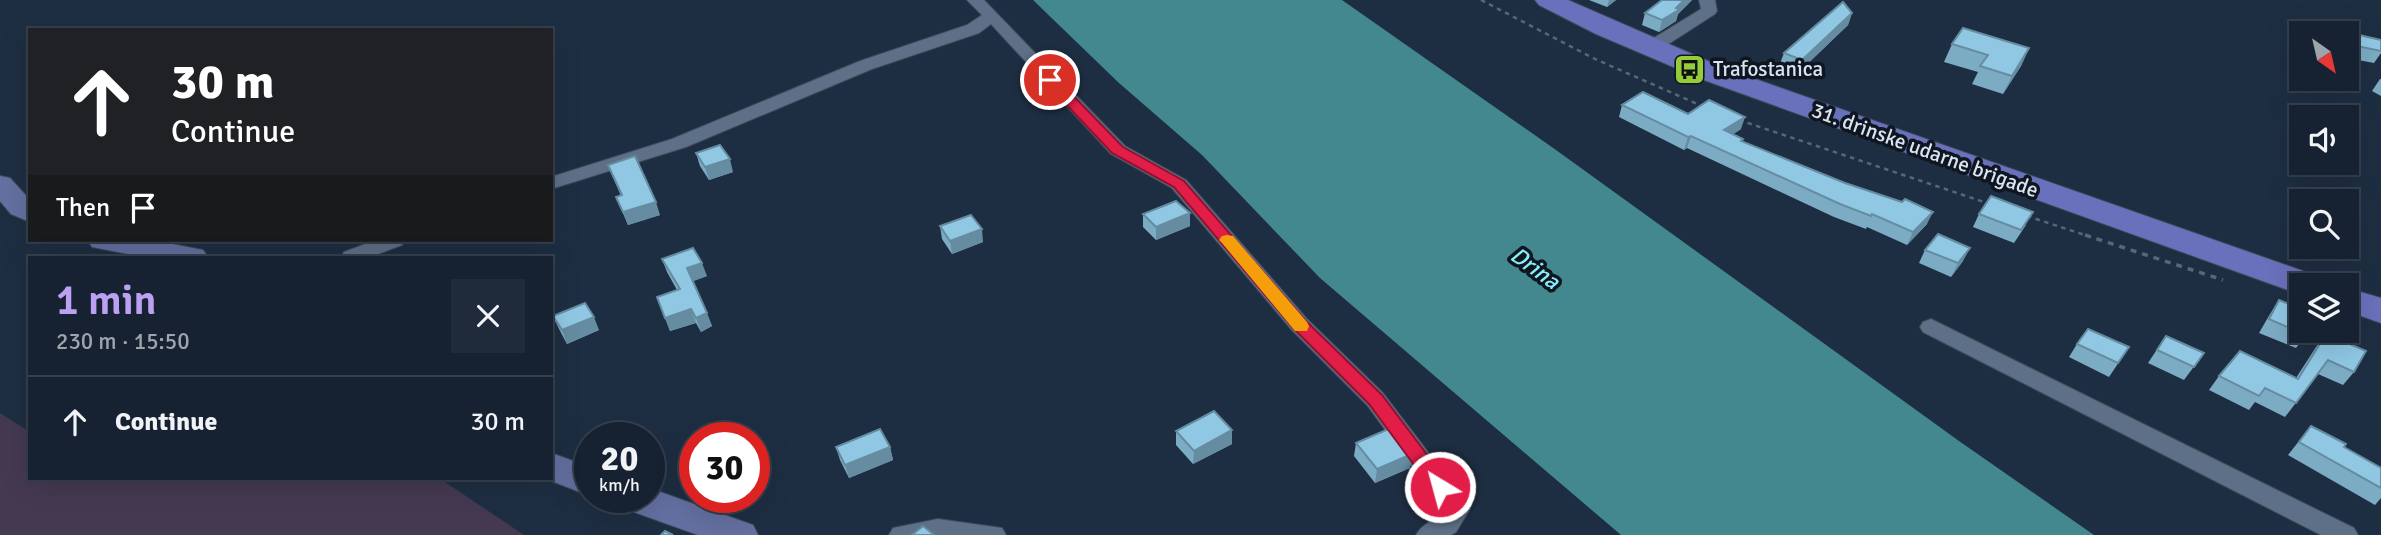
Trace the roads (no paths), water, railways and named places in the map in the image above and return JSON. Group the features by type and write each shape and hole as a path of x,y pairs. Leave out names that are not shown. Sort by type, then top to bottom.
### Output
{"main road":[{"name":"31. drinske udarne brigade","path":"1548,0 1713,74 2289,278"},
{"path":"0,184 21,208 28,212"},
{"path":"113,242 188,256"},
{"path":"2359,303 2381,311"},
{"path":"553,467 574,475"},
{"path":"665,508 725,530"}],"street":[{"path":"975,0 1118,150 1179,184 1299,324 1375,399 1457,509 1447,525 1429,535"},
{"path":"1650,48 1709,11 1707,0"},
{"path":"553,182 680,143 866,65 972,29 992,16"},
{"path":"354,256 390,242"},
{"path":"1931,327 2345,535"},
{"path":"902,535 938,528 993,535"}],"water":[{"name":"Drina","path":"1033,0 1342,0 2094,535 1621,535 1320,278 1202,155 1119,83"}],"place":[{"name":"Trafostanica","path":"1690,69"}]}
